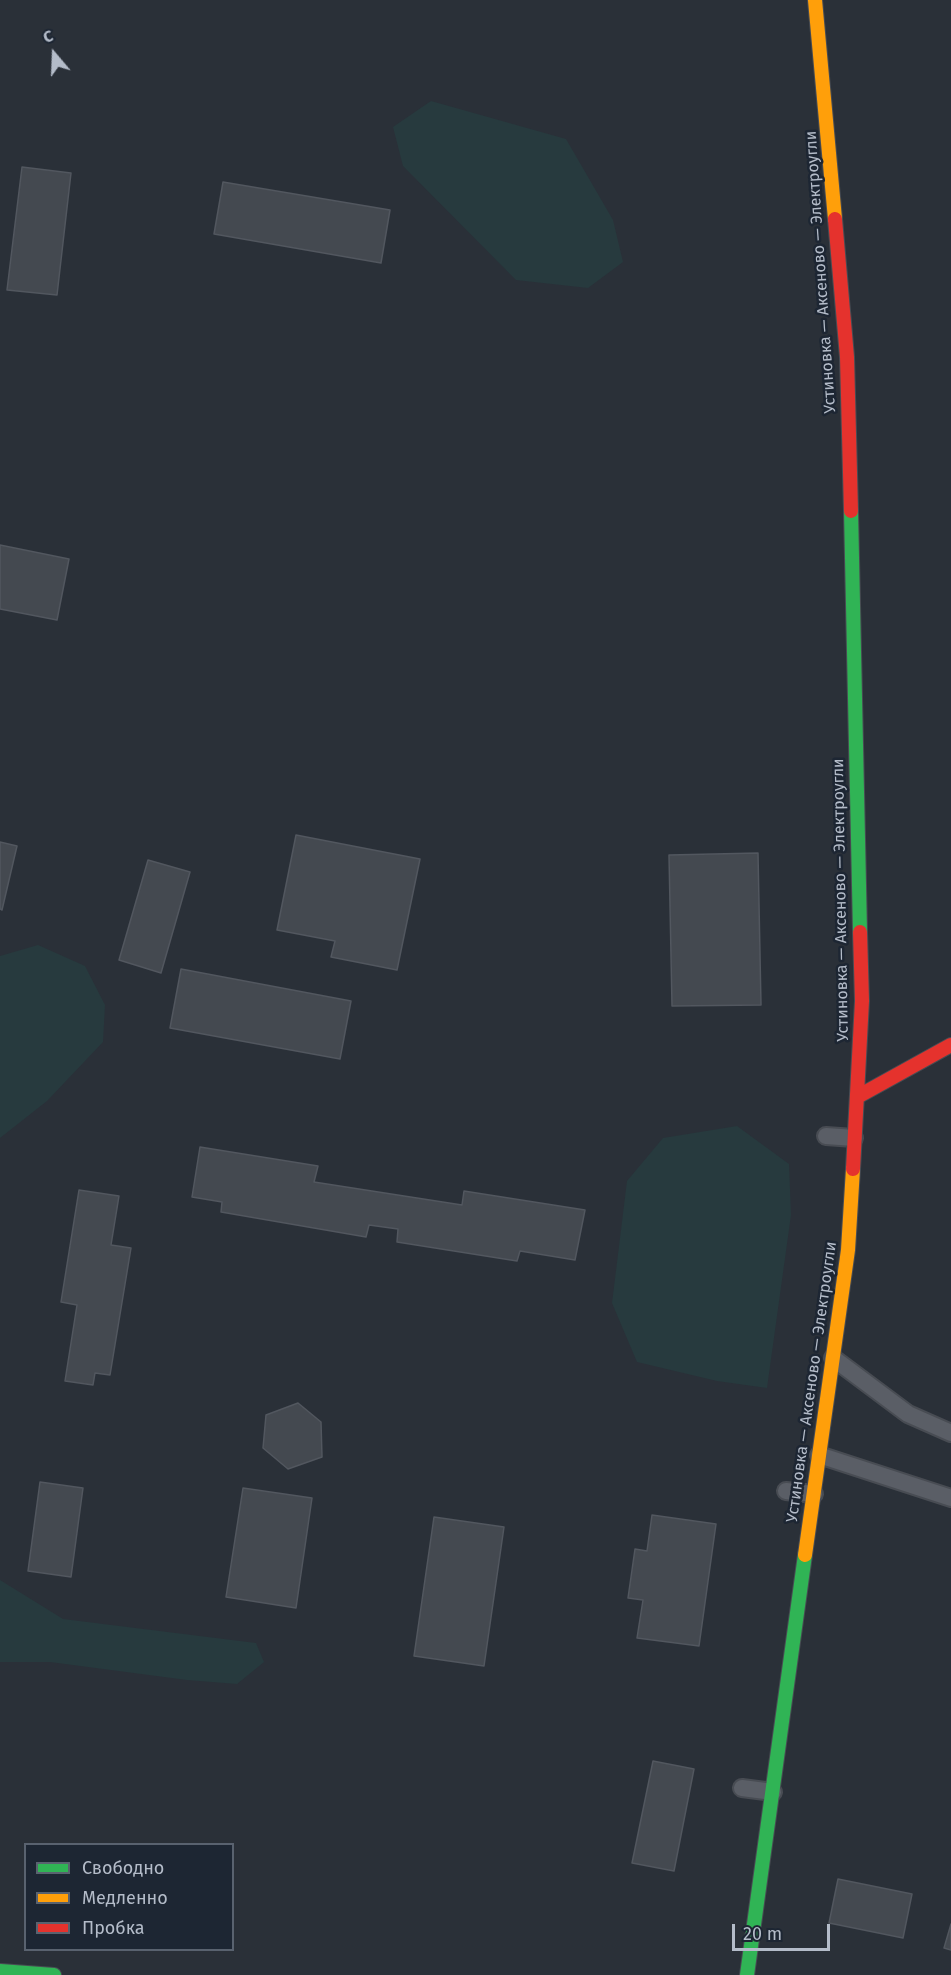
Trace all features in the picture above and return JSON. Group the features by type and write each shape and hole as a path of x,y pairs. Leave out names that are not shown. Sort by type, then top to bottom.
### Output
{"main road":[{"name":"Устиновка — Аксеново — Электроугли","path":"747,1975 848,1250 862,1001 847,357 814,0"},
{"path":"857,1097 951,1045"},
{"path":"0,1971 54,1975"}],"lane":[{"path":"826,1136 855,1138"},
{"path":"833,1358 908,1414 951,1433"},
{"path":"819,1455 951,1498"},
{"path":"786,1491 814,1494"},
{"path":"742,1788 773,1792"}],"green space":[{"path":"431,101 566,139 613,220 623,262 588,288 516,280 403,166 393,127"},
{"path":"38,945 85,966 105,1005 103,1042 47,1101 0,1138 0,956"},
{"path":"737,1126 789,1164 791,1215 767,1388 717,1381 637,1362 612,1303 627,1181 663,1138"},
{"path":"0,1580 63,1619 256,1643 264,1662 237,1684 187,1680 50,1662 0,1662"}],"building":[{"path":"22,167 71,173 57,295 7,290"},
{"path":"223,182 390,210 381,263 214,234"},
{"path":"0,545 69,559 57,620 0,609"},
{"path":"296,835 420,859 397,970 331,957 335,941 277,930"},
{"path":"0,842 17,846 2,910 0,909"},
{"path":"758,853 761,1005 672,1006 669,855"},
{"path":"148,860 190,872 161,973 119,960"},
{"path":"181,969 351,1001 340,1059 170,1028"},
{"path":"200,1147 318,1166 314,1182 462,1205 464,1191 585,1210 575,1260 520,1251 517,1261 397,1242 398,1229 369,1225 366,1237 221,1212 222,1202 192,1197"},
{"path":"79,1190 119,1196 111,1245 131,1248 110,1375 95,1373 93,1385 65,1381 77,1305 61,1302"},
{"path":"298,1403 321,1422 322,1457 288,1469 263,1448 266,1415"},
{"path":"40,1482 83,1488 71,1577 28,1571"},
{"path":"243,1488 312,1498 296,1608 226,1597"},
{"path":"652,1515 716,1524 699,1646 637,1638 643,1600 628,1598 635,1549 647,1551"},
{"path":"434,1517 504,1527 484,1666 414,1656"},
{"path":"653,1761 694,1769 674,1871 632,1863"},
{"path":"838,1879 912,1894 903,1938 829,1923"},
{"path":"951,1924 951,1950 944,1948"}],"traffic: fast":[{"path":"851,511 860,932"},
{"path":"747,1975 805,1555"},
{"path":"0,1971 54,1975"}],"traffic: slow":[{"path":"815,0 835,219"},
{"path":"805,1555 848,1250 853,1169"}],"traffic: jam":[{"path":"835,219 847,357 851,511"},
{"path":"853,1169 862,1001 860,932"},
{"path":"857,1097 951,1045"}]}
